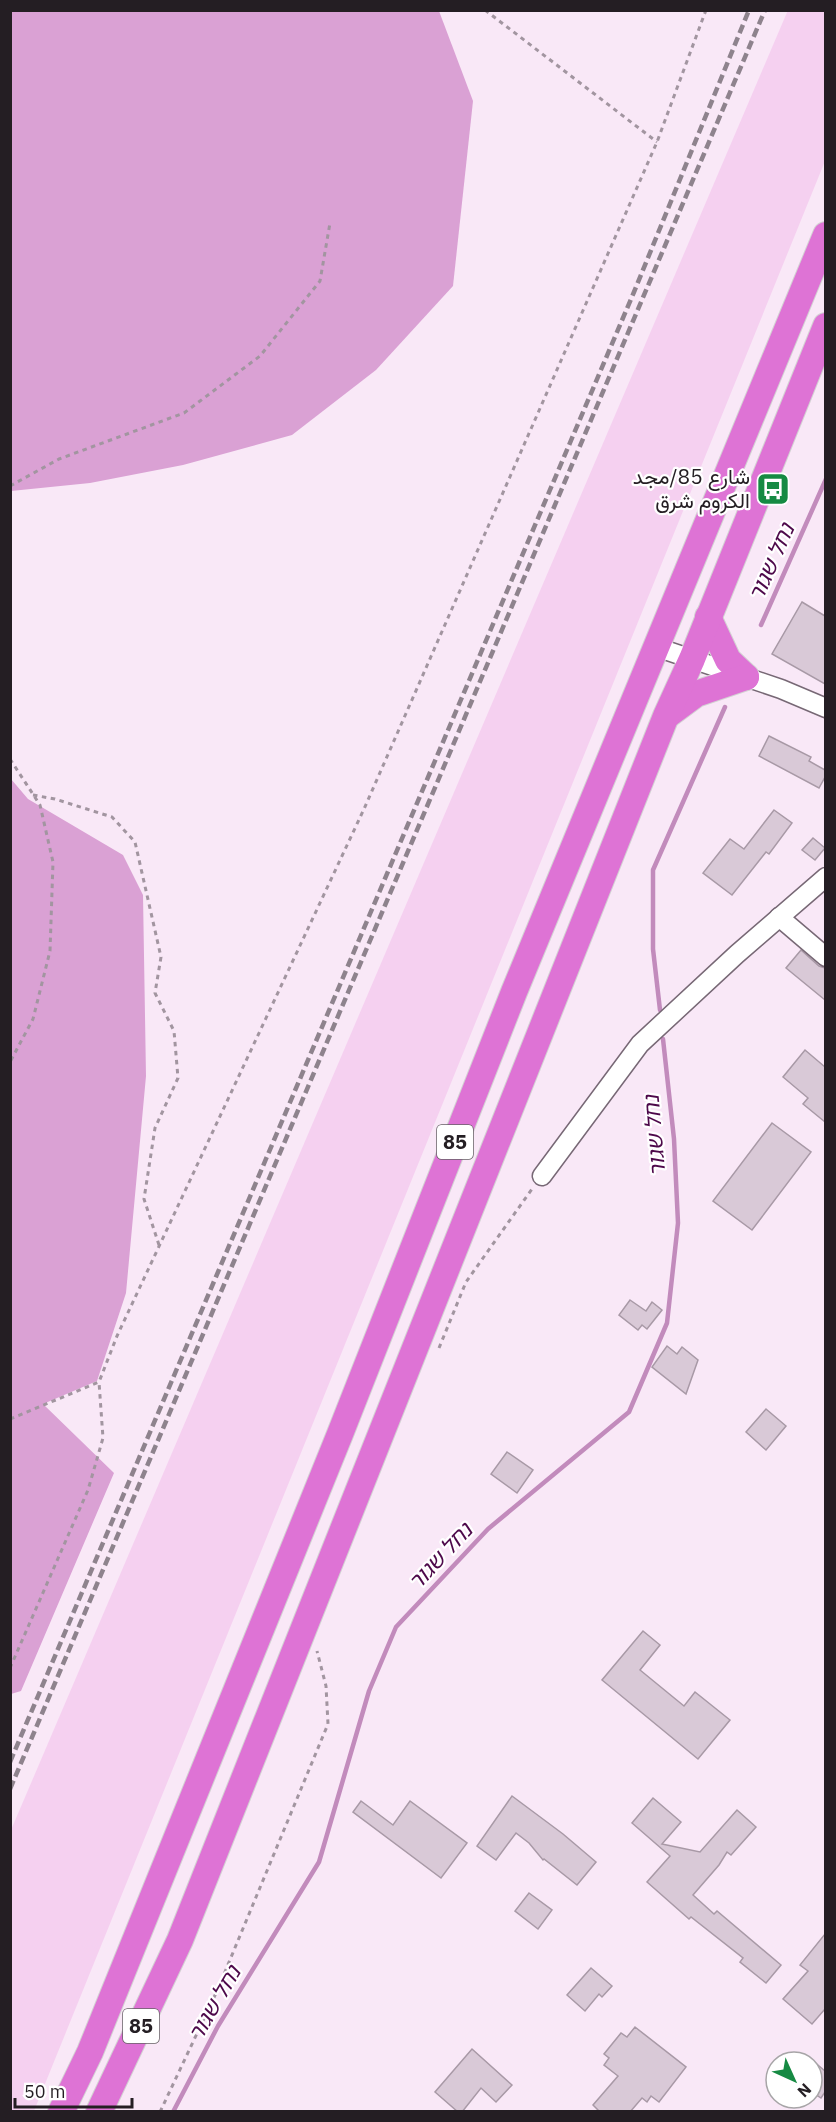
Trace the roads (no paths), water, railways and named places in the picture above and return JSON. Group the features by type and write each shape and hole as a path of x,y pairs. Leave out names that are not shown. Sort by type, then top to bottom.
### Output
{"highway":[{"name":"85","path":"61,2112 90,2052 336,1445 518,981 825,235"},
{"name":"85","path":"99,2112 180,1940 666,716 692,659 825,326"},
{"path":"708,617 728,660 746,677"},
{"path":"666,716 696,694 746,677"}],"street":[{"path":"656,647 781,688 825,708"},
{"path":"781,688 825,695"},
{"path":"542,1176 640,1044 825,877"},
{"path":"779,917 825,957"}],"waterway":[{"name":"נחל שגור","path":"761,625 826,479"},
{"name":"נחל שגור","path":"660,1010 653,949 653,870 725,707"},
{"name":"נחל שגור","path":"173,2112 218,2026 319,1862 369,1691 396,1627 488,1529 629,1412 667,1323 678,1223 674,1139 663,1039"}],"railway":[{"path":"10,1762 634,292 749,10"},
{"path":"10,1789 765,10"}],"place":[{"name":"شارع 85/مجد الكروم شرق","path":"773,489"}]}
